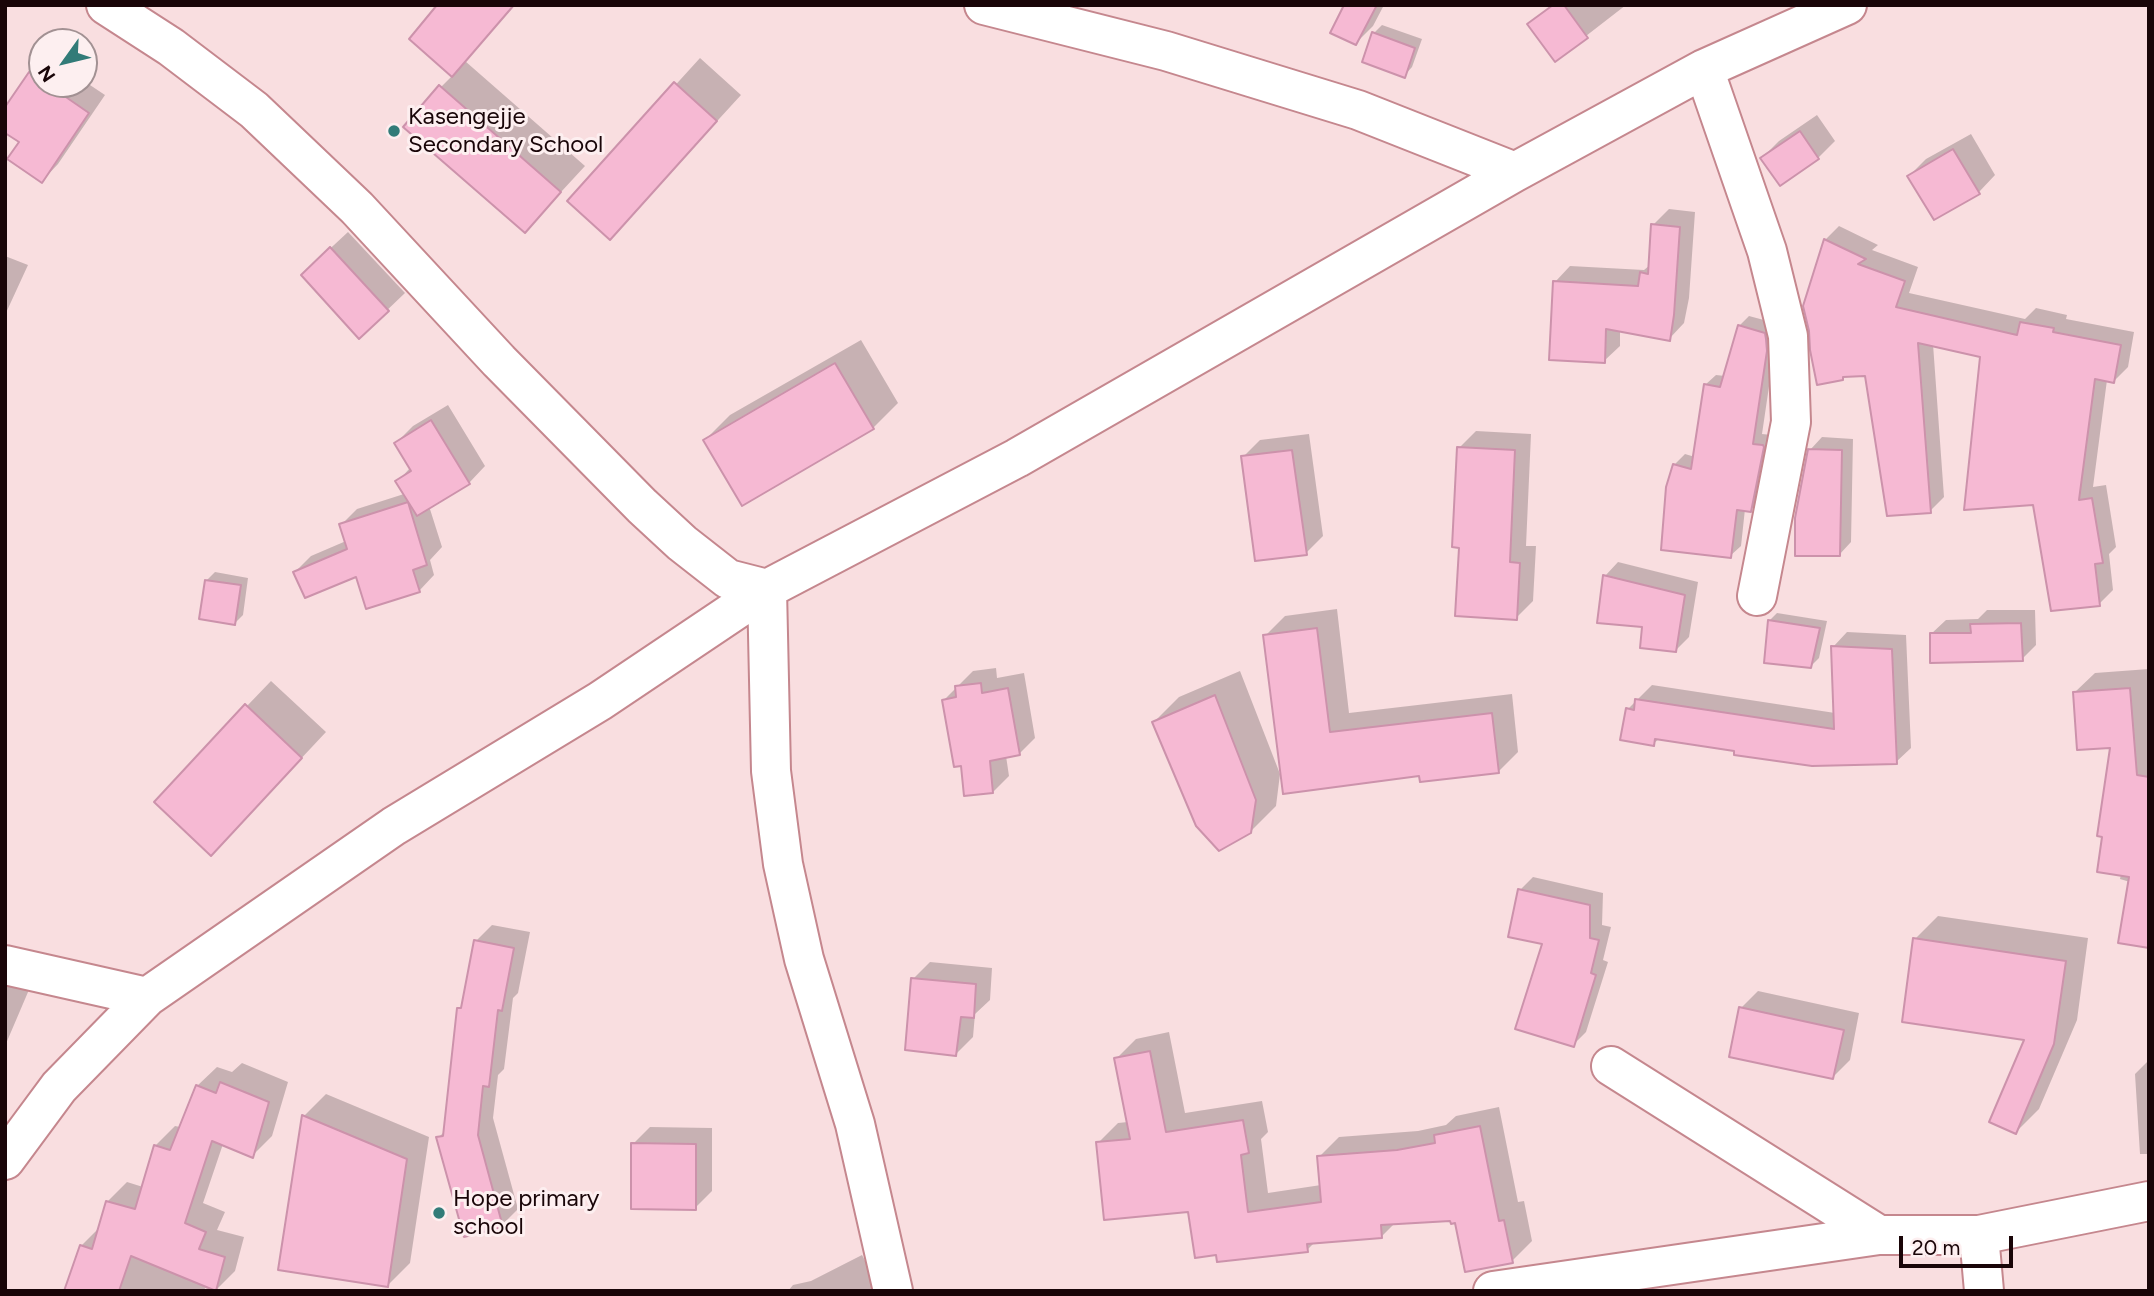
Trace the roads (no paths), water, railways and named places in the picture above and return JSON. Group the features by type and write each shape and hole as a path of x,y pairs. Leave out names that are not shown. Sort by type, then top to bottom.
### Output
{"street":[{"path":"106,5 171,47 254,110 357,208 499,361 682,543 728,579 767,589"},
{"path":"984,5 1166,51 1358,110 1515,172"},
{"path":"5,1160 59,1087 146,997 394,826 600,701 767,589 1017,458 1515,172 1704,68 1847,5"},
{"path":"1704,68 1767,251 1788,336 1791,422 1757,596"},
{"path":"767,589 771,771 783,864 804,958 855,1124 894,1291"},
{"path":"5,965 146,997"},
{"path":"1611,1066 1879,1236"},
{"path":"1493,1291 1879,1236 1979,1236 2149,1201"},
{"path":"1979,1236 1984,1291"}],"place":[{"name":"Kasengejje Secondary School","path":"394,131"},
{"name":"Hope primary school","path":"439,1213"}]}
